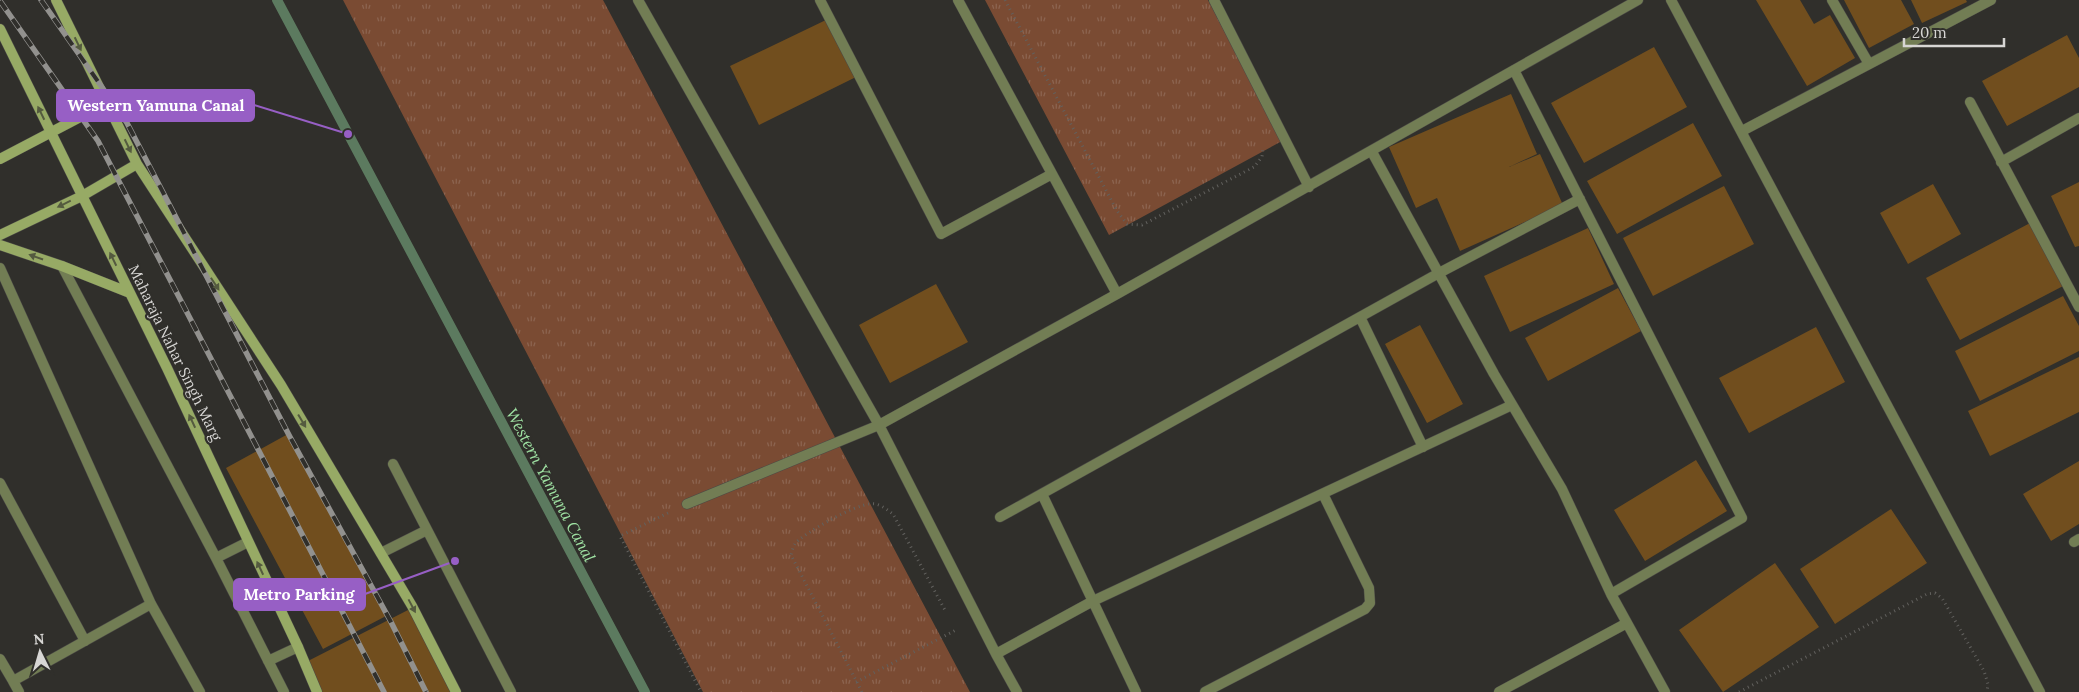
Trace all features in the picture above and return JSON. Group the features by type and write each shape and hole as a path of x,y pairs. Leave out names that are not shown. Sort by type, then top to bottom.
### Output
{"main road":[{"path":"56,0 137,164 281,385 412,606 456,692"},
{"name":"Maharaja Nahar Singh Marg","path":"0,29 167,368 298,647 317,692"},
{"path":"0,159 107,103"},
{"path":"0,236 82,196 137,164"},
{"path":"0,245 62,266 130,293"}],"street":[{"path":"638,0 879,425 1017,692"},
{"path":"820,0 940,234 1052,174"},
{"path":"958,0 1117,294"},
{"path":"1214,0 1309,187"},
{"path":"687,504 879,425 1372,152 1638,0"},
{"path":"1671,0 2040,692"},
{"path":"1832,0 1869,64"},
{"path":"1742,131 1992,0"},
{"path":"1514,70 1742,518 1611,594"},
{"path":"1970,102 2079,307"},
{"path":"2001,162 2079,118"},
{"path":"1372,152 1512,405 1562,489 1611,594 1665,692"},
{"path":"1000,517 1438,273 1580,199"},
{"path":"62,266 216,558 284,692"},
{"path":"0,268 151,604 200,692"},
{"path":"1360,317 1423,446"},
{"path":"996,654 1093,601 1512,405"},
{"path":"393,464 511,692"},
{"path":"0,483 85,641"},
{"path":"1042,494 1136,692"},
{"path":"1205,692 1365,609 1370,604 1369,588 1323,494"},
{"path":"381,553 428,530"},
{"path":"216,558 248,542"},
{"path":"13,681 151,604"},
{"path":"1499,692 1627,623"},
{"path":"268,661 298,647"},
{"path":"0,659 19,692"}],"path":[{"path":"1005,0 1117,211 1127,224 1142,225 1254,167 1262,157 1264,146"},
{"path":"862,692 791,555 794,545 804,535 852,509 869,503 880,505 893,514 947,613"},
{"path":"687,504 620,536 702,692"},
{"path":"1739,692 1927,594 1935,593 1942,598 1984,671 1988,684 1986,692"},
{"path":"856,682 956,630 952,621"}],"green space":[{"path":"343,0 603,0 970,692 703,692"},
{"path":"985,0 1208,0 1282,141 1109,235"}],"building":[{"path":"1756,0 1800,0 1814,24 1830,15 1855,58 1807,86"},
{"path":"1844,0 1901,0 1914,24 1869,48"},
{"path":"1911,0 1966,0 1967,2 1922,23"},
{"path":"828,19 856,77 759,125 730,66"},
{"path":"2067,35 2079,58 2079,87 2007,126 1982,81"},
{"path":"1654,47 1687,107 1584,163 1551,103"},
{"path":"1511,94 1537,154 1509,167 1540,154 1563,205 1460,251 1437,198 1416,208 1389,147"},
{"path":"1693,123 1722,176 1617,234 1587,181"},
{"path":"2079,182 2079,246 2075,247 2051,196"},
{"path":"1933,184 1961,234 1908,264 1880,213"},
{"path":"1724,186 1754,244 1653,296 1623,238"},
{"path":"2032,222 2065,285 1960,340 1926,278"},
{"path":"1588,228 1614,284 1510,332 1484,276"},
{"path":"936,284 968,342 890,383 859,325"},
{"path":"1618,288 1641,331 1548,381 1525,338"},
{"path":"2063,296 2079,326 2079,351 1980,401 1955,351"},
{"path":"1420,325 1463,404 1427,423 1385,344"},
{"path":"1816,327 1845,382 1749,433 1719,378"},
{"path":"2079,357 2079,412 1990,456 1968,411"},
{"path":"288,434 386,616 323,649 226,468"},
{"path":"1696,460 1727,511 1645,561 1614,510"},
{"path":"2079,461 2079,524 2051,541 2023,494"},
{"path":"1891,509 1927,563 1835,624 1800,569"},
{"path":"1775,563 1819,627 1723,692 1679,630"},
{"path":"410,609 452,692 322,692 306,662"}],"waterway":[{"name":"Western Yamuna Canal","path":"277,0 645,692"}],"railway":[{"path":"41,0 127,123 290,437 391,622 426,692"},
{"path":"0,1 98,141 384,692"}],"place":[{"name":"Western Yamuna Canal","path":"348,134"},
{"name":"Metro Parking","path":"455,561"}]}
